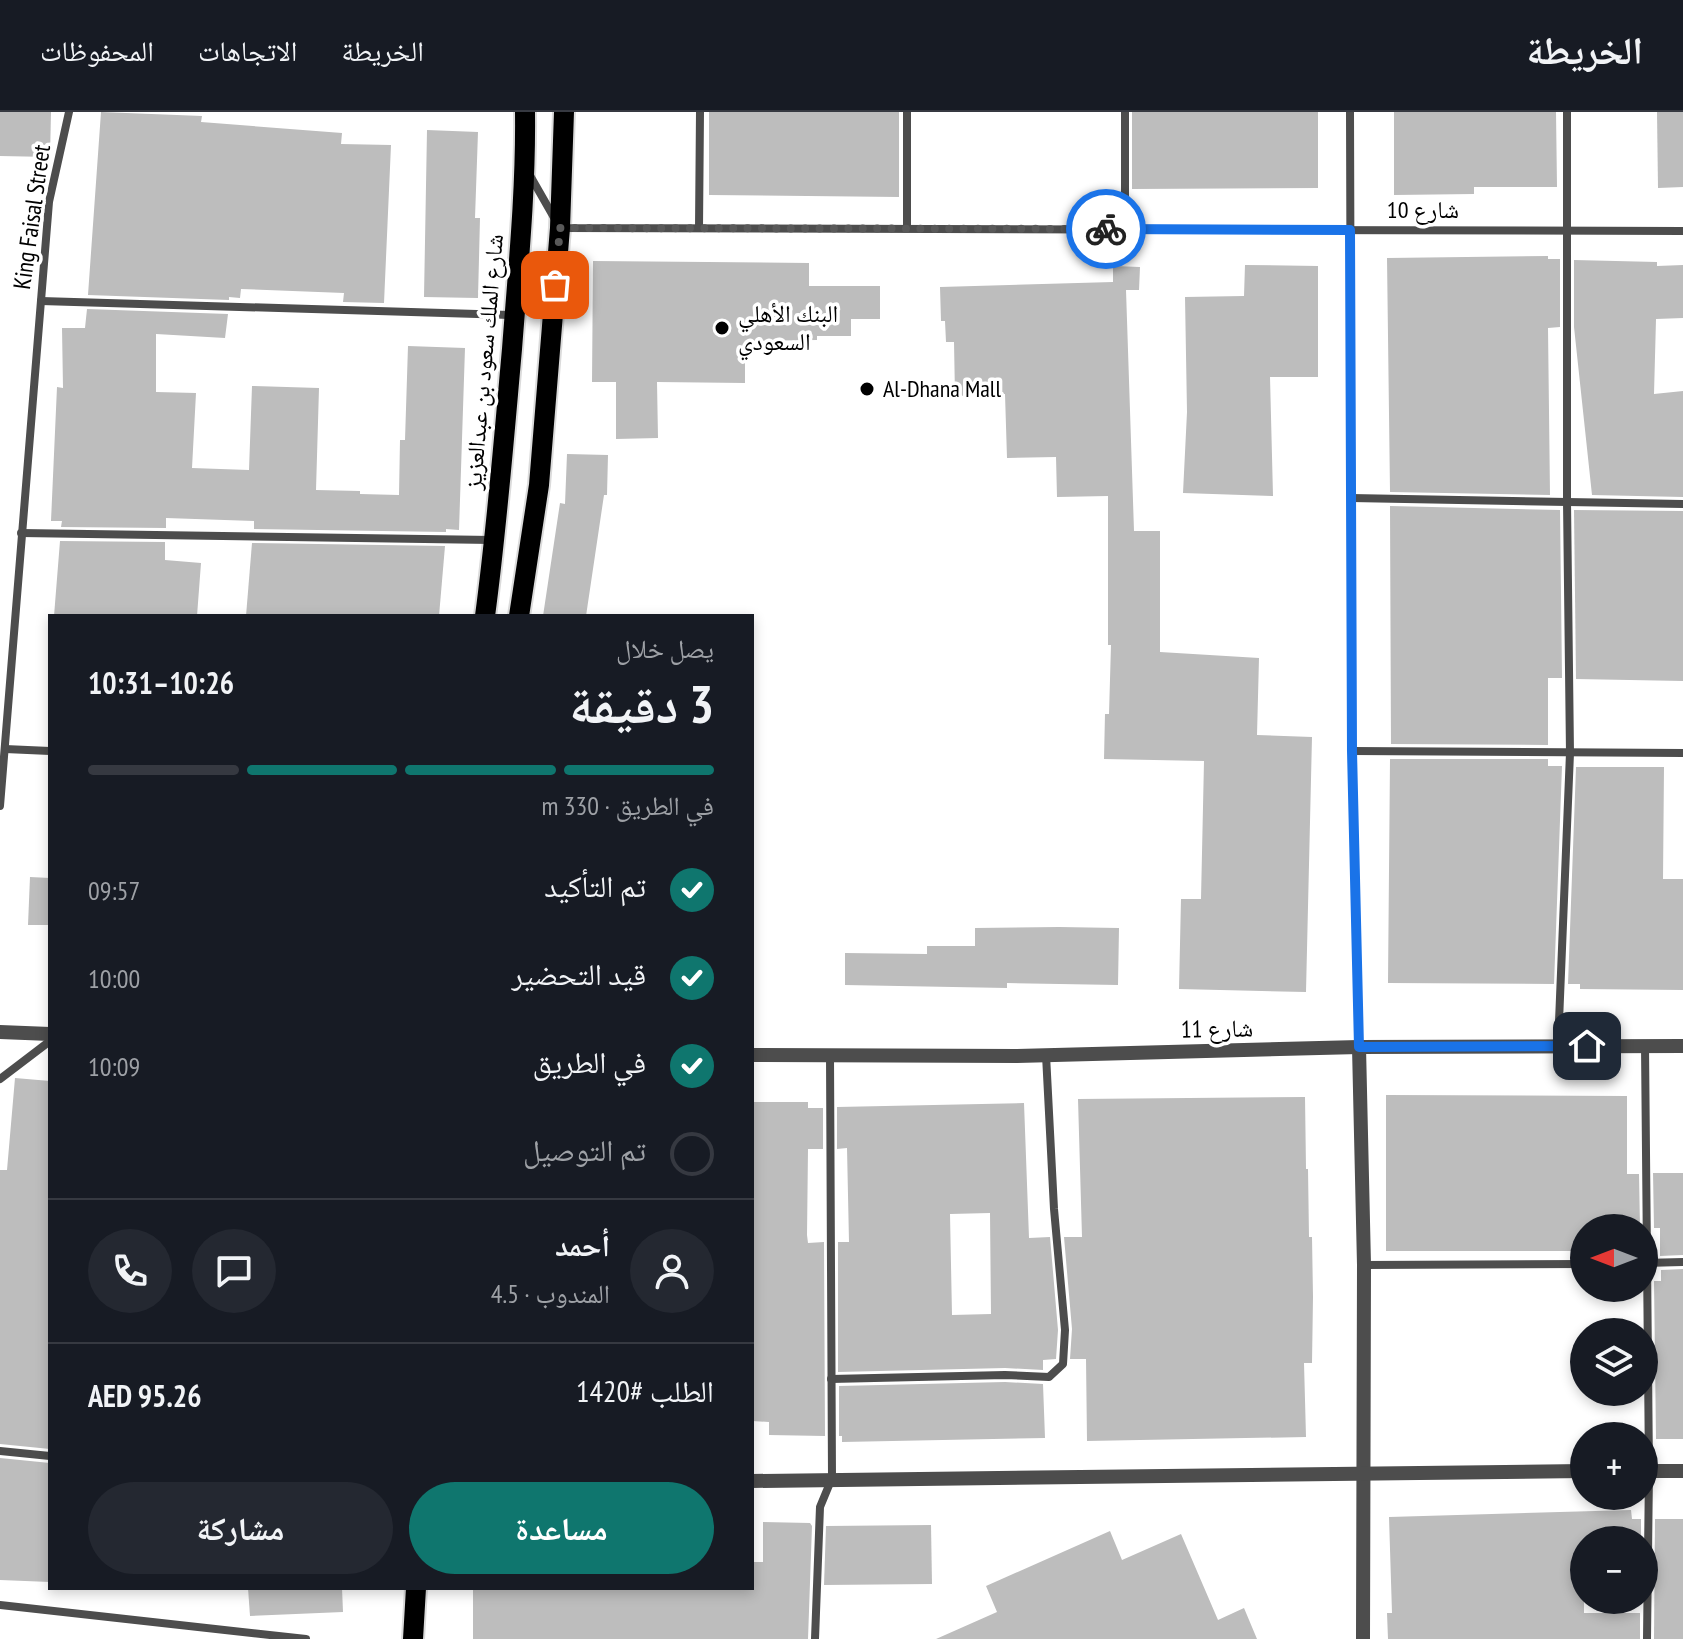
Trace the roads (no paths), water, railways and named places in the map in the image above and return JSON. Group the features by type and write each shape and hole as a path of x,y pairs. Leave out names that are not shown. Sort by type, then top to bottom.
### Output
{"main road":[{"name":"شارع الملك سعود بن عبدالعزيز","path":"485,614 495,540 526,168 525,112"},
{"path":"519,614 539,485 560,228 564,112"},
{"path":"413,1639 416,1590"}],"street":[{"name":"King Faisal Street","path":"0,806 49,202 69,112"},
{"path":"699,228 700,112"},
{"path":"907,112 907,228"},
{"path":"1125,112 1125,229"},
{"path":"1350,112 1352,751 1364,1265 1363,1639"},
{"path":"1558,1046 1570,753 1567,112"},
{"path":"526,168 560,228"},
{"name":"شارع 10","path":"560,228 1683,231"},
{"path":"41,301 514,315"},
{"path":"1351,498 1683,504"},
{"path":"21,533 495,540"},
{"path":"5,749 48,751"},
{"path":"1352,751 1683,753"},
{"path":"0,1032 48,1034"},
{"path":"0,1079 48,1043"},
{"path":"1645,1046 1645,1214"},
{"name":"شارع 11","path":"754,1055 1046,1055 1359,1047 1683,1046"},
{"path":"815,1639 820,1507 832,1478 830,1055"},
{"path":"831,1379 1005,1375 1049,1377 1063,1364 1065,1330 1054,1209 1046,1055"},
{"path":"1658,1263 1683,1262"},
{"path":"1364,1265 1570,1264"},
{"path":"1645,1302 1646,1422"},
{"path":"0,1451 48,1456"},
{"path":"754,1481 1570,1471"},
{"path":"1658,1471 1683,1471"},
{"path":"1646,1510 1647,1639"},
{"path":"0,1605 306,1639"}],"place":[{"name":"البنك الأهلي السعودي","path":"722,328"},
{"name":"Al-Dhana Mall","path":"867,389"}]}
